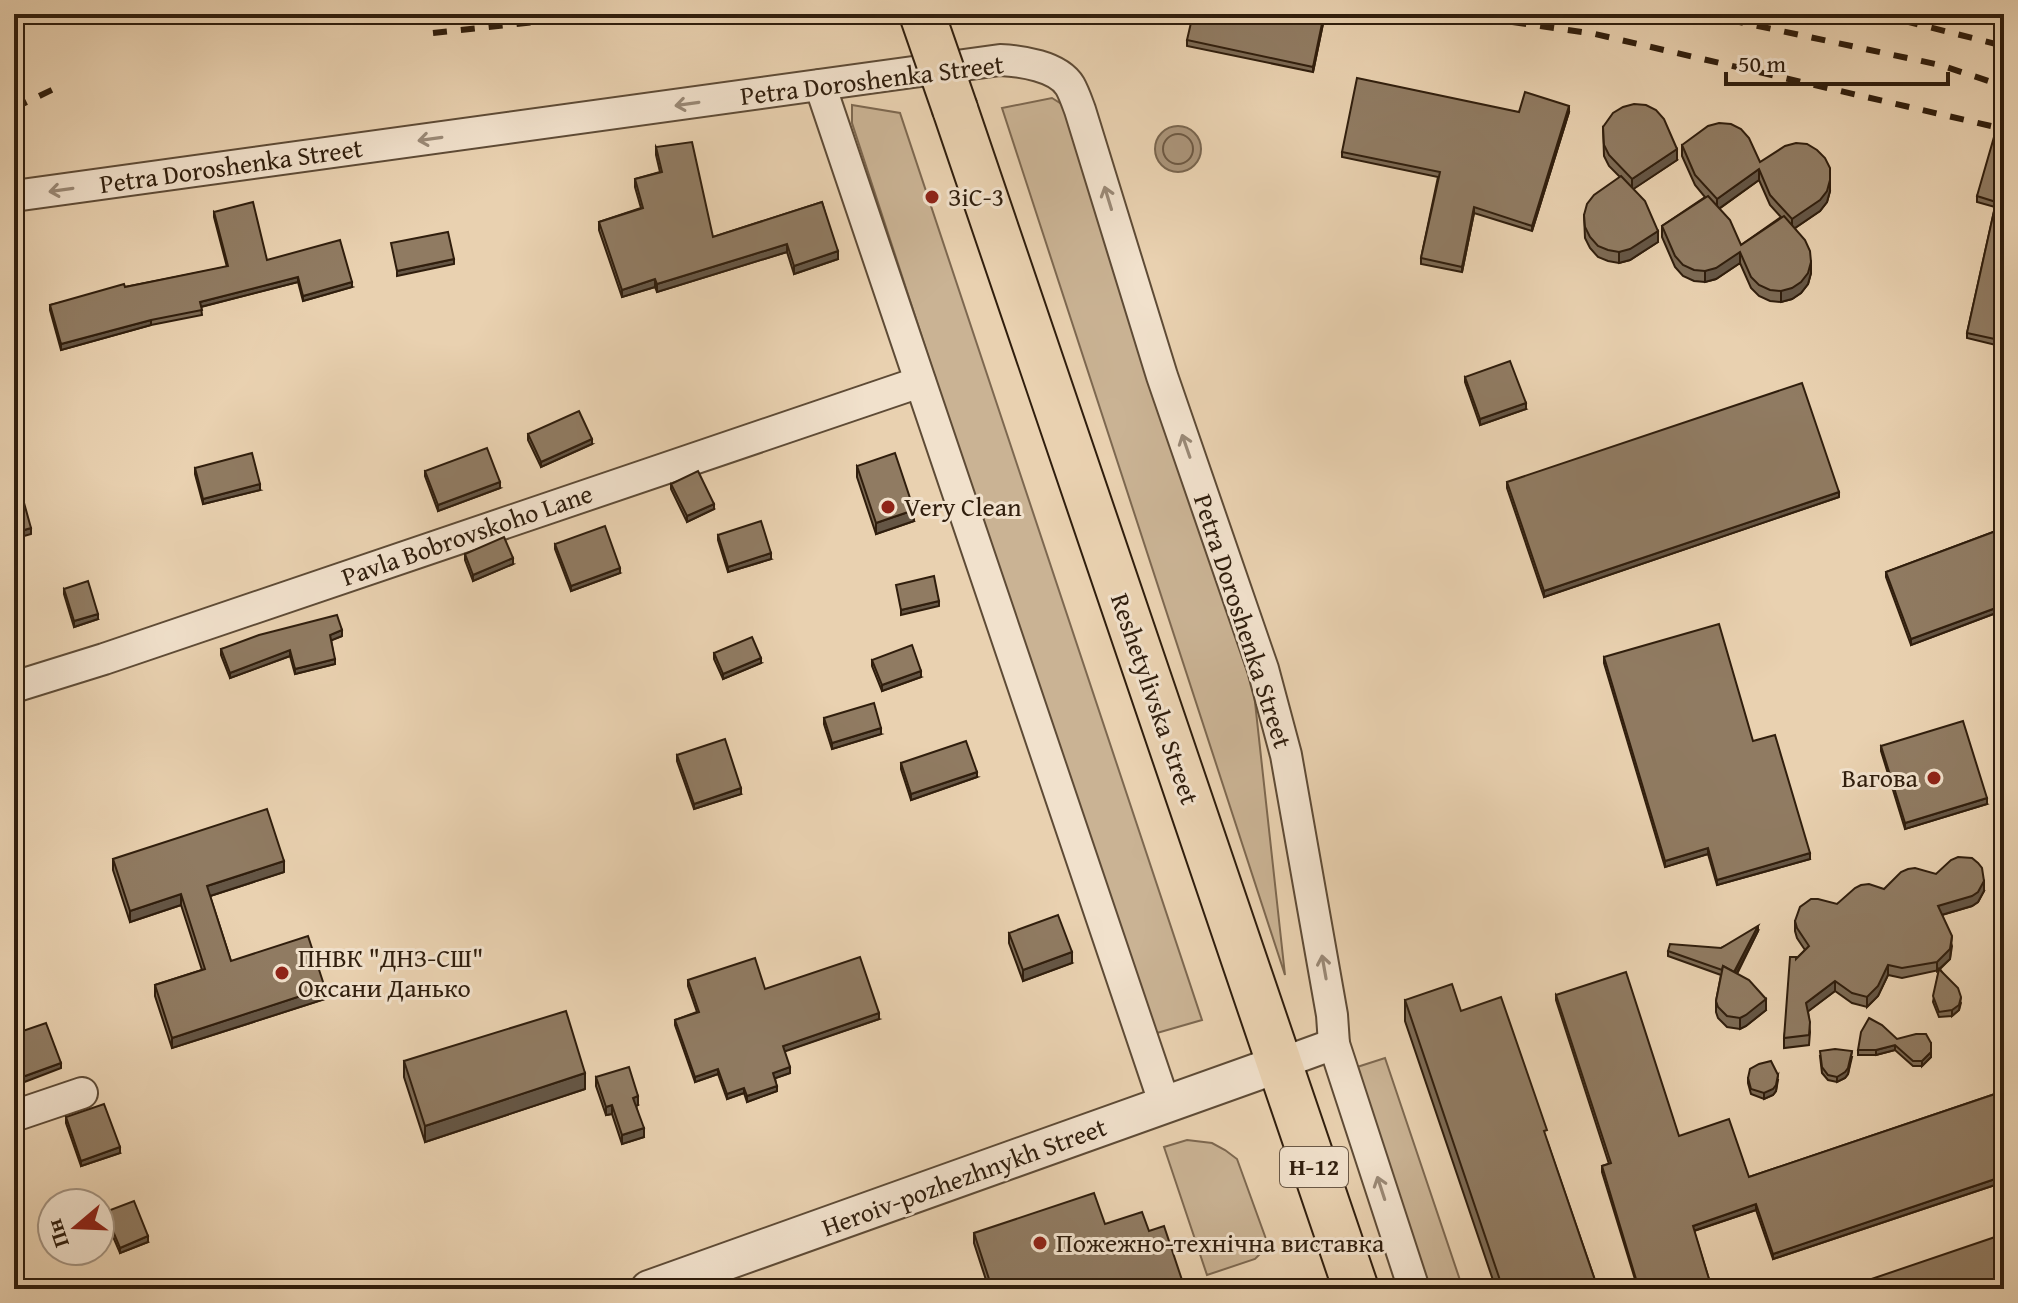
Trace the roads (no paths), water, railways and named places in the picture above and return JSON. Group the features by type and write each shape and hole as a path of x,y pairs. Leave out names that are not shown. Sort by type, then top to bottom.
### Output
{"main road":[{"name":"Reshetylivska Street","path":"922,14 1356,1289"}],"street":[{"name":"Petra Doroshenka Street","path":"14,196 1000,60 1043,68 1069,84 1080,110 1162,376 1263,669 1295,799 1332,1015 1334,1044 1414,1289"},
{"path":"820,85 1165,1105"},
{"name":"Pavla Bobrovskoho Lane","path":"14,687 920,382"},
{"path":"1279,1064 1334,1044"},
{"name":"Heroiv-pozhezhnykh Street","path":"649,1289 1279,1064"},
{"path":"14,1116 82,1093"}],"water":[{"path":"1178,126 1195,132 1201,149 1195,166 1178,172 1161,166 1155,149 1161,132"}],"railway":[{"path":"433,33 608,14"},
{"path":"1457,14 1595,34 2004,129"},
{"path":"1702,14 1940,65 2004,86"},
{"path":"1877,14 2004,46"},
{"path":"14,108 60,86"}],"place":[{"name":"ЗіС-3","path":"932,197"},
{"name":"Very Clean","path":"888,507"},
{"name":"Вагова","path":"1934,778"},
{"name":"ПНВК \"ДНЗ-СШ\" Оксани Данько","path":"282,973"},
{"name":"Пожежно-технічна виставка","path":"1040,1243"}]}
